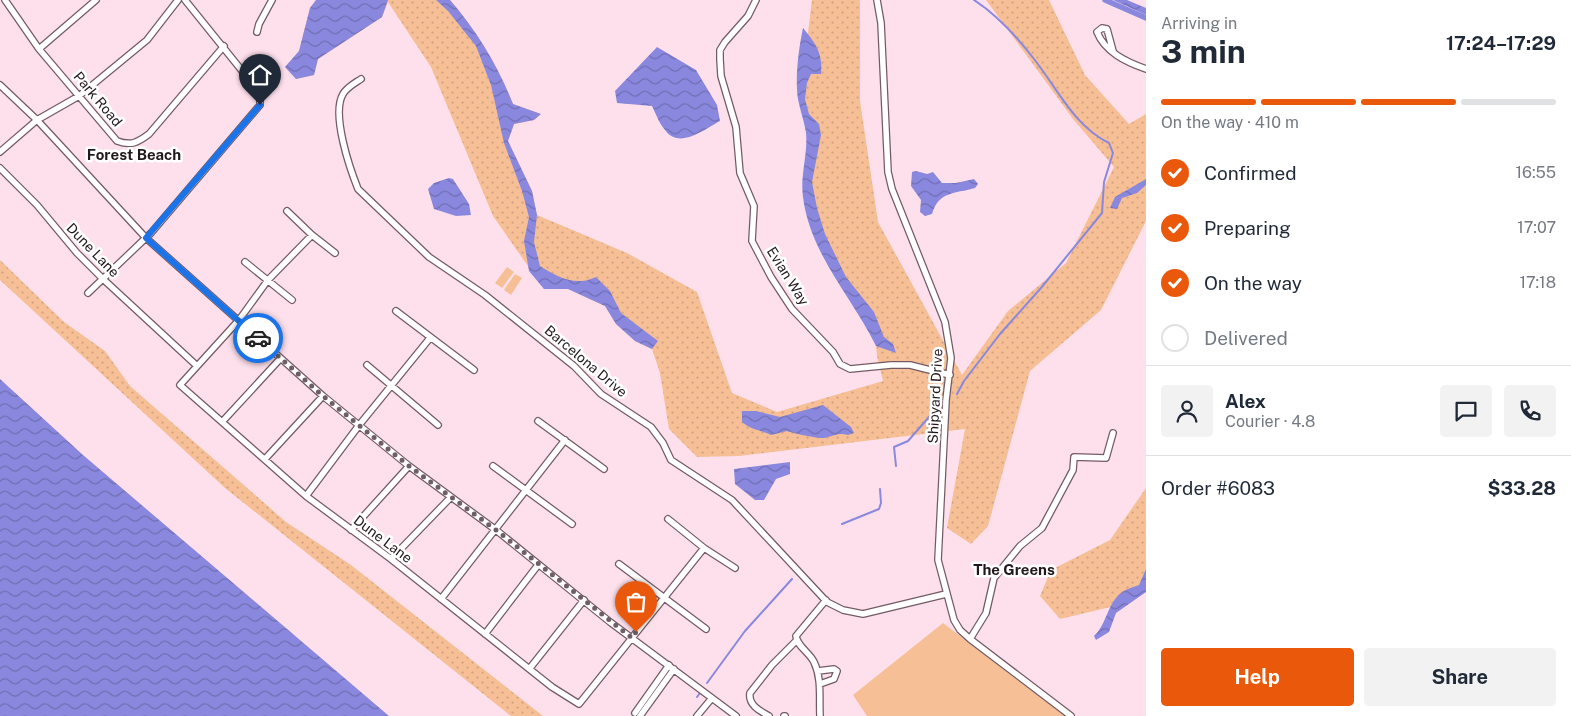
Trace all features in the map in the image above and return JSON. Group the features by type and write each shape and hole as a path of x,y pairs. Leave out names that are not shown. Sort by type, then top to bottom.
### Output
{"street":[{"name":"Park Road","path":"5,0 39,49 117,141 126,145 137,143 149,134 224,46"},
{"path":"39,49 96,0"},
{"path":"0,152 37,120 79,96 147,40 178,0"},
{"path":"88,293 146,238 260,105 260,93 185,0"},
{"path":"257,32 259,24 272,0"},
{"name":"Evian Way","path":"756,0 748,16 724,42 720,50 720,59 721,76 736,127 740,172 754,206 752,242 770,277 792,309 833,352 840,364 850,369 910,365 950,375"},
{"name":"Shipyard Drive","path":"877,0 881,23 888,172 945,322 950,340 950,375 946,400 938,560 946,594 954,620 960,630 1071,716"},
{"path":"1113,51 1125,62 1146,69"},
{"name":"Barcelona Drive","path":"361,79 343,93 340,102 342,143 358,189 429,257 485,296 574,366 601,394 652,427 672,460 732,500 826,600 843,610 863,614 946,594"},
{"path":"0,85 37,120 146,238 323,396 360,424 409,466 496,530 538,566 736,716"},
{"name":"Dune Lane","path":"0,168 37,205 76,253 102,280 196,364 180,385 306,496 441,598 552,687 579,704 632,638"},
{"path":"287,211 312,235 336,252"},
{"path":"196,364 238,320 268,280 312,235"},
{"path":"245,262 292,300"},
{"path":"396,311 474,370"},
{"path":"306,496 360,424 430,338"},
{"path":"222,422 280,359"},
{"path":"366,365 438,425"},
{"path":"265,459 323,396"},
{"path":"538,421 604,469"},
{"path":"970,638 986,613 994,578 1020,546 1042,528 1073,470 1074,458 1106,458 1113,433"},
{"path":"441,598 527,492 565,440"},
{"path":"351,530 409,466"},
{"path":"493,466 572,524"},
{"path":"390,559 451,497"},
{"path":"668,519 704,548 735,568"},
{"path":"632,638 704,548"},
{"path":"619,564 706,629"},
{"path":"484,634 538,566"},
{"path":"530,668 584,600"},
{"path":"769,716 758,710 751,702 750,693 772,665 796,641 796,636 826,600"},
{"path":"796,641 813,660 818,671 820,716"},
{"path":"638,714 672,667"},
{"path":"818,671 834,669 838,671 834,679 820,684"},
{"path":"697,716 712,698"}],"shaded area":[{"path":"316,0 450,0 486,49 501,76 513,104 541,114 534,120 514,124 508,141 532,191 537,215 627,253 697,292 732,393 777,412 883,381 877,356 875,331 820,246 806,191 811,127 800,99 812,0 860,0 860,101 878,222 962,375 1008,311 1066,263 1114,167 1073,119 986,0 1049,0 1085,75 1129,124 1146,114 1146,221 1101,310 1030,371 988,526 971,544 947,528 965,429 739,456 697,457 669,429 660,373 652,349 635,341 616,324 605,306 568,289 544,289 493,216 431,67 388,2 382,17 318,59 314,75 296,79 285,67 299,51 310,8"},
{"path":"0,260 64,322 105,351 130,386 286,522 351,565 543,716 511,716 225,488 0,280"},
{"path":"507,267 514,272 502,288 495,283"},
{"path":"515,274 522,278 511,295 504,290"},
{"path":"1146,488 1146,575 1127,603 1060,619 1040,596 1051,570 1110,540"},
{"path":"943,623 1065,716 867,716 853,695"}],"water":[{"path":"316,0 388,0 382,17 318,59 314,75 296,79 285,67 299,51 310,8"},
{"path":"436,0 450,0 469,24 494,63 513,104 541,114 534,120 514,124 508,141 532,191 537,215 534,242 540,266 553,274 574,281 588,280 596,277 610,291 621,313 658,341 652,349 635,341 616,324 605,306 568,289 544,289 529,271 524,241 529,217 522,191 504,143 491,85 476,46 448,11"},
{"path":"1113,0 1127,0 1146,8 1146,15"},
{"path":"803,28 815,44 821,60 821,74 811,74 807,83 805,99 809,114 819,124 821,135 812,182 817,208 825,234 846,277 874,312 884,337 893,344 896,353 876,346 823,256 807,218 802,189 806,133 797,94 798,58"},
{"path":"657,47 696,70 717,105 720,121 700,133 685,138 677,138 671,136 665,130 652,106 617,103 615,91"},
{"path":"916,171 927,174 933,172 942,183 956,183 974,179 978,184 975,188 943,197 932,214 925,216 920,212 921,200 911,186 912,172"},
{"path":"449,178 453,179 469,204 471,215 456,216 434,209 428,189 434,183"},
{"path":"1146,179 1146,185 1137,193 1122,198 1117,209 1110,208 1115,197"},
{"path":"0,379 83,455 389,716 0,716"},
{"path":"823,405 851,427 854,433 824,438 787,431 771,435 745,425 742,422 742,411 756,411 780,417"},
{"path":"790,462 790,474 776,479 764,500 755,500 735,484 734,469"},
{"path":"1146,569 1146,592 1116,613 1109,632 1096,640 1094,636 1102,626 1116,598 1128,589 1139,585"}],"waterway":[{"path":"957,394 964,381 1000,334 1041,288 1102,213 1104,182 1113,153 1109,143 1097,136 1076,117 1014,35 999,19 974,0"},
{"path":"1105,0 1146,18"},
{"path":"896,466 894,447 908,441 936,409"},
{"path":"842,524 879,509 881,503 880,489"},
{"path":"707,683 745,631 792,579"},
{"path":"697,697 700,693"}],"way so far":[{"path":"258,338 323,396 360,424 409,466 496,530 538,566 610,622 632,638 636,632"}],"district":[{"name":"Forest Beach","path":"134,155"},
{"name":"The Greens","path":"1014,570"}],"route":[{"path":"258,338 146,238 260,105"}]}
